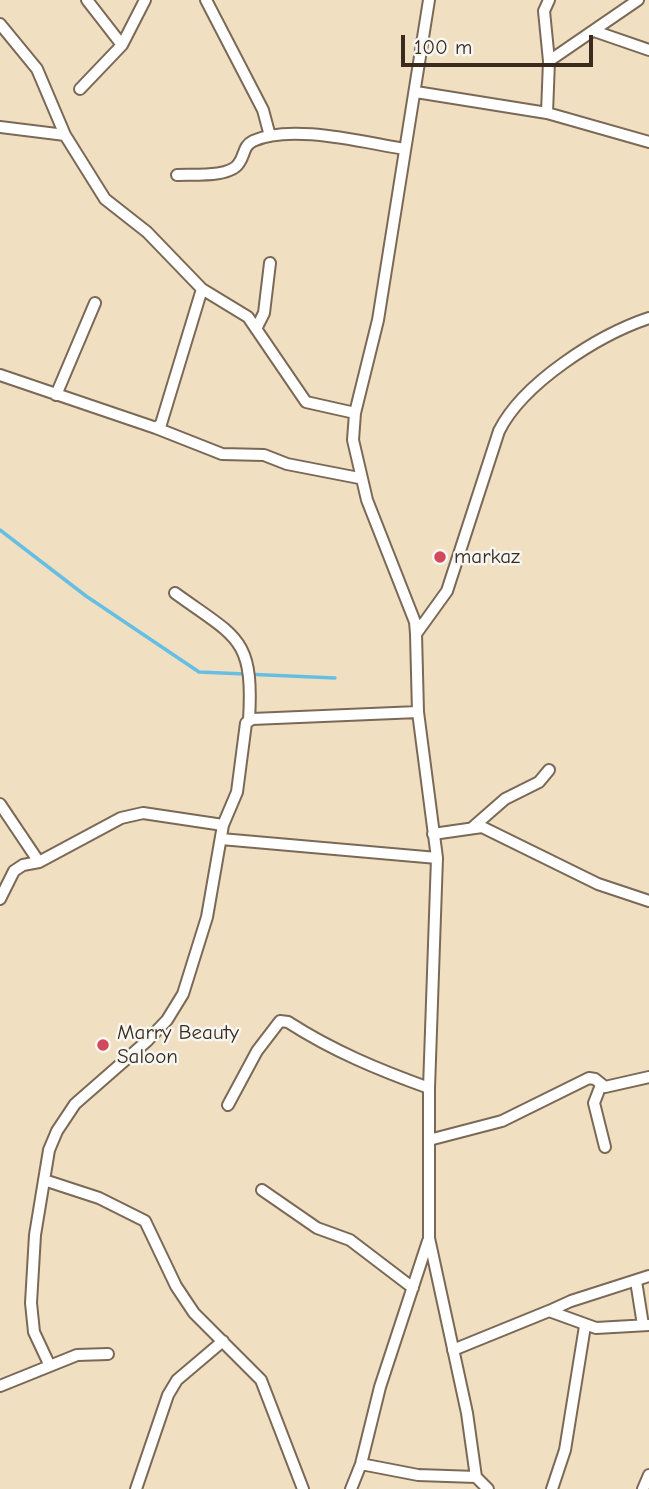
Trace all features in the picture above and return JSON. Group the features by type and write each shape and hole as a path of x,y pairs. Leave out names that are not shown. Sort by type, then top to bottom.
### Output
{"street":[{"path":"87,0 122,45"},
{"path":"80,89 122,45 145,0"},
{"path":"206,0 263,110 270,136"},
{"path":"429,0 378,320 355,413 353,440 359,478 416,634 418,712 437,858 429,1088 429,1238 467,1413 476,1477 488,1489"},
{"path":"547,113 549,61 544,11 549,0"},
{"path":"549,61 638,0"},
{"path":"0,24 37,69 65,135 105,199 146,232 202,289 248,317 306,402 355,413"},
{"path":"594,31 649,50"},
{"path":"416,92 547,113 649,142"},
{"path":"0,127 65,135"},
{"path":"177,175 228,170 237,166 242,153 252,141 270,136 302,135 405,149"},
{"path":"256,329 264,313 270,263"},
{"path":"156,428 161,424 202,289"},
{"path":"57,395 95,303"},
{"path":"416,634 447,590 499,431 509,411 526,394 592,346 649,318"},
{"path":"0,376 156,428 184,442 222,454 264,455 287,464 359,478"},
{"path":"49,1364 34,1332 31,1310 34,1246 49,1150 64,1118 75,1104 147,1041 167,1020 183,994 207,917 223,825 237,792 249,720 248,661 237,638 175,593"},
{"path":"249,720 418,712"},
{"path":"473,827 505,799 539,782 549,770"},
{"path":"0,804 39,862"},
{"path":"0,899 14,871 23,865 39,862 121,818 143,813 223,825"},
{"path":"433,834 473,827 489,830 598,884 649,901"},
{"path":"221,839 437,858"},
{"path":"228,1105 257,1051 280,1021 373,1068 429,1088"},
{"path":"601,1085 649,1077"},
{"path":"429,1140 502,1121 589,1078 595,1079 601,1085"},
{"path":"601,1085 594,1102 605,1147"},
{"path":"44,1180 99,1198 145,1221 176,1286 194,1314 261,1380 303,1489"},
{"path":"262,1191 317,1228 350,1240 413,1288"},
{"path":"351,1489 361,1464 380,1387 429,1238"},
{"path":"453,1350 571,1301 649,1276"},
{"path":"550,1311 585,1326 646,1325 636,1281"},
{"path":"552,1489 565,1450 585,1326"},
{"path":"136,1489 168,1395 177,1380 223,1341"},
{"path":"0,1386 49,1364 77,1355 108,1354"},
{"path":"361,1464 418,1475 476,1477"},
{"path":"643,1489 649,1475"}],"waterway":[{"path":"0,530 86,596 199,672 335,678"}],"place":[{"name":"markaz","path":"440,557"},
{"name":"Marry Beauty Saloon","path":"103,1045"}]}
